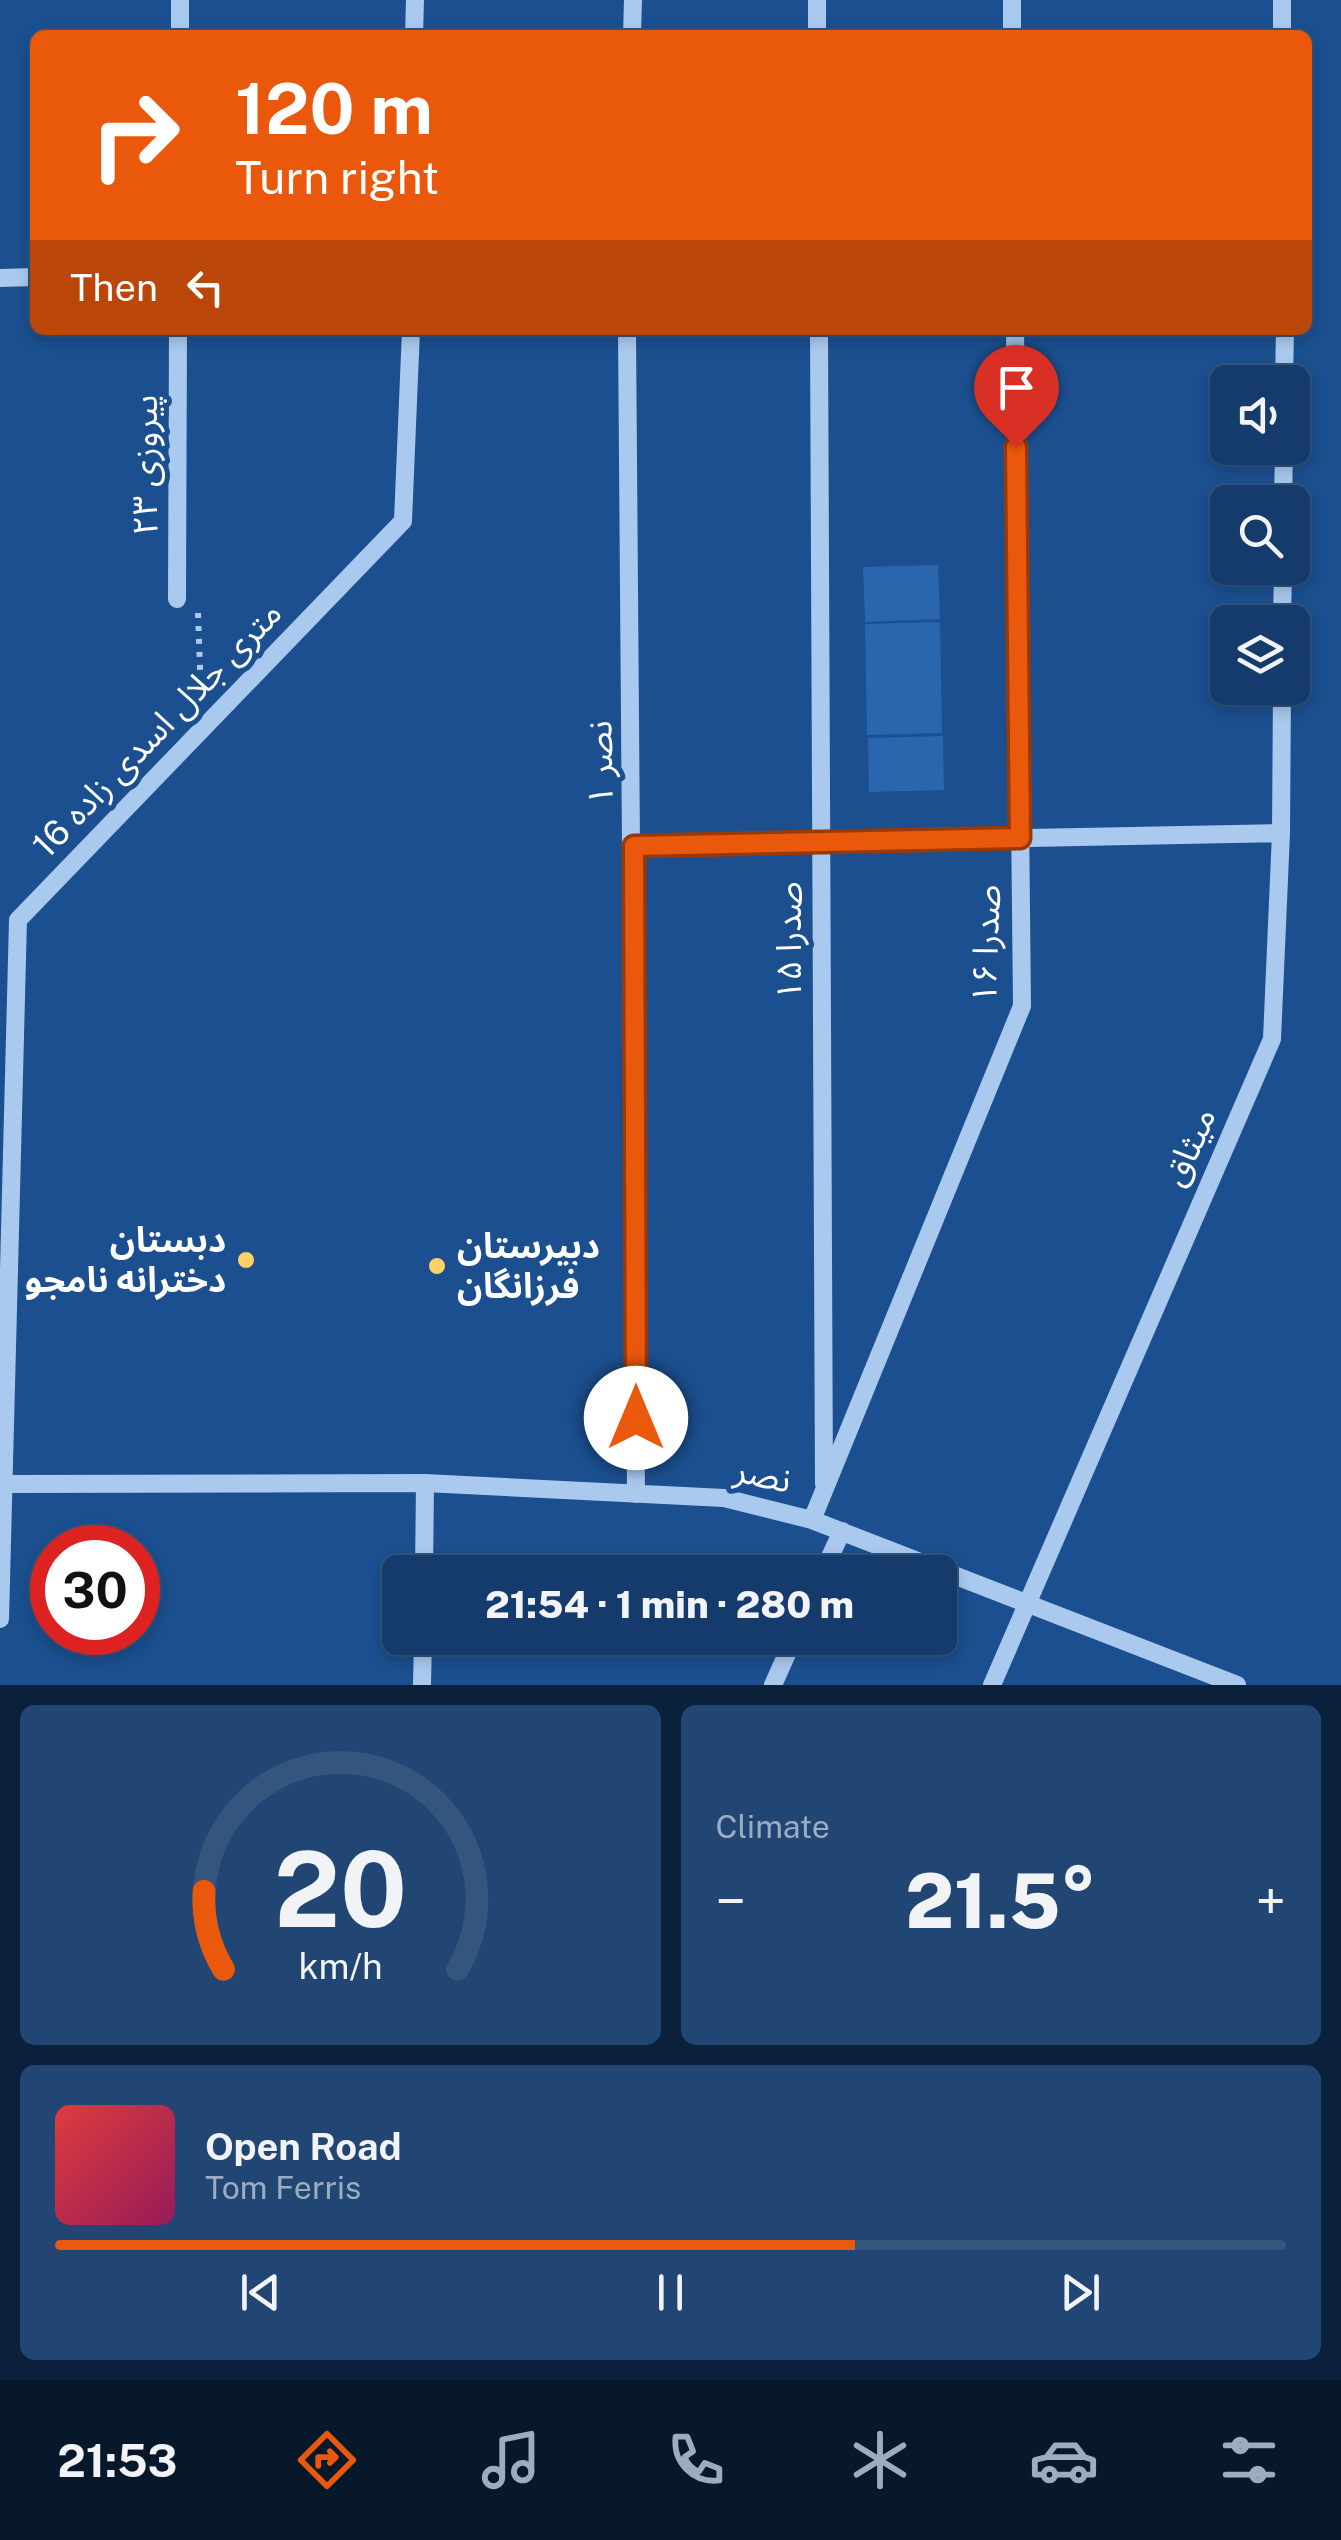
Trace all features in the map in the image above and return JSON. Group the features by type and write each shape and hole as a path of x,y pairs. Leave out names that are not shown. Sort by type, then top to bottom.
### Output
{"street":[{"path":"180,0 180,30"},
{"path":"414,30 415,0"},
{"path":"632,30 633,0"},
{"path":"817,0 817,30"},
{"path":"1012,0 1012,30"},
{"path":"1282,0 1282,30"},
{"path":"0,278 30,278"},
{"name":"پیروزی ۲۳","path":"177,600 178,335"},
{"name":"16 متری جلال اسدی زاده","path":"0,1618 9,920 404,521 410,335"},
{"name":"نصر ۱","path":"627,335 636,1494"},
{"name":"صدرا ۱۵","path":"819,335 824,1492"},
{"name":"صدرا ۱۶","path":"812,1520 1022,1006 1015,335"},
{"path":"1284,365 1285,335"},
{"name":"میثاق","path":"992,1685 1272,1039 1282,705"},
{"path":"634,846 1281,832"},
{"path":"424,1555 425,1483"},
{"name":"نصر","path":"4,1484 425,1483 724,1498 812,1520 1237,1685"},
{"path":"831,1555 842,1531"},
{"path":"422,1655 422,1685"},
{"path":"773,1685 786,1655"}],"path":[{"path":"177,600 197,596 202,729"}],"building":[{"path":"938,565 940,619 865,622 863,567"},
{"path":"940,622 942,733 867,735 865,624"},
{"path":"943,736 944,790 869,792 868,738"}],"place":[{"name":"دبستان دخترانه نامجو","path":"246,1260"},
{"name":"دبیرستان فرزانگان","path":"437,1266"}],"route":[{"path":"636,1418 634,846 1020,838 1016,447"}]}
